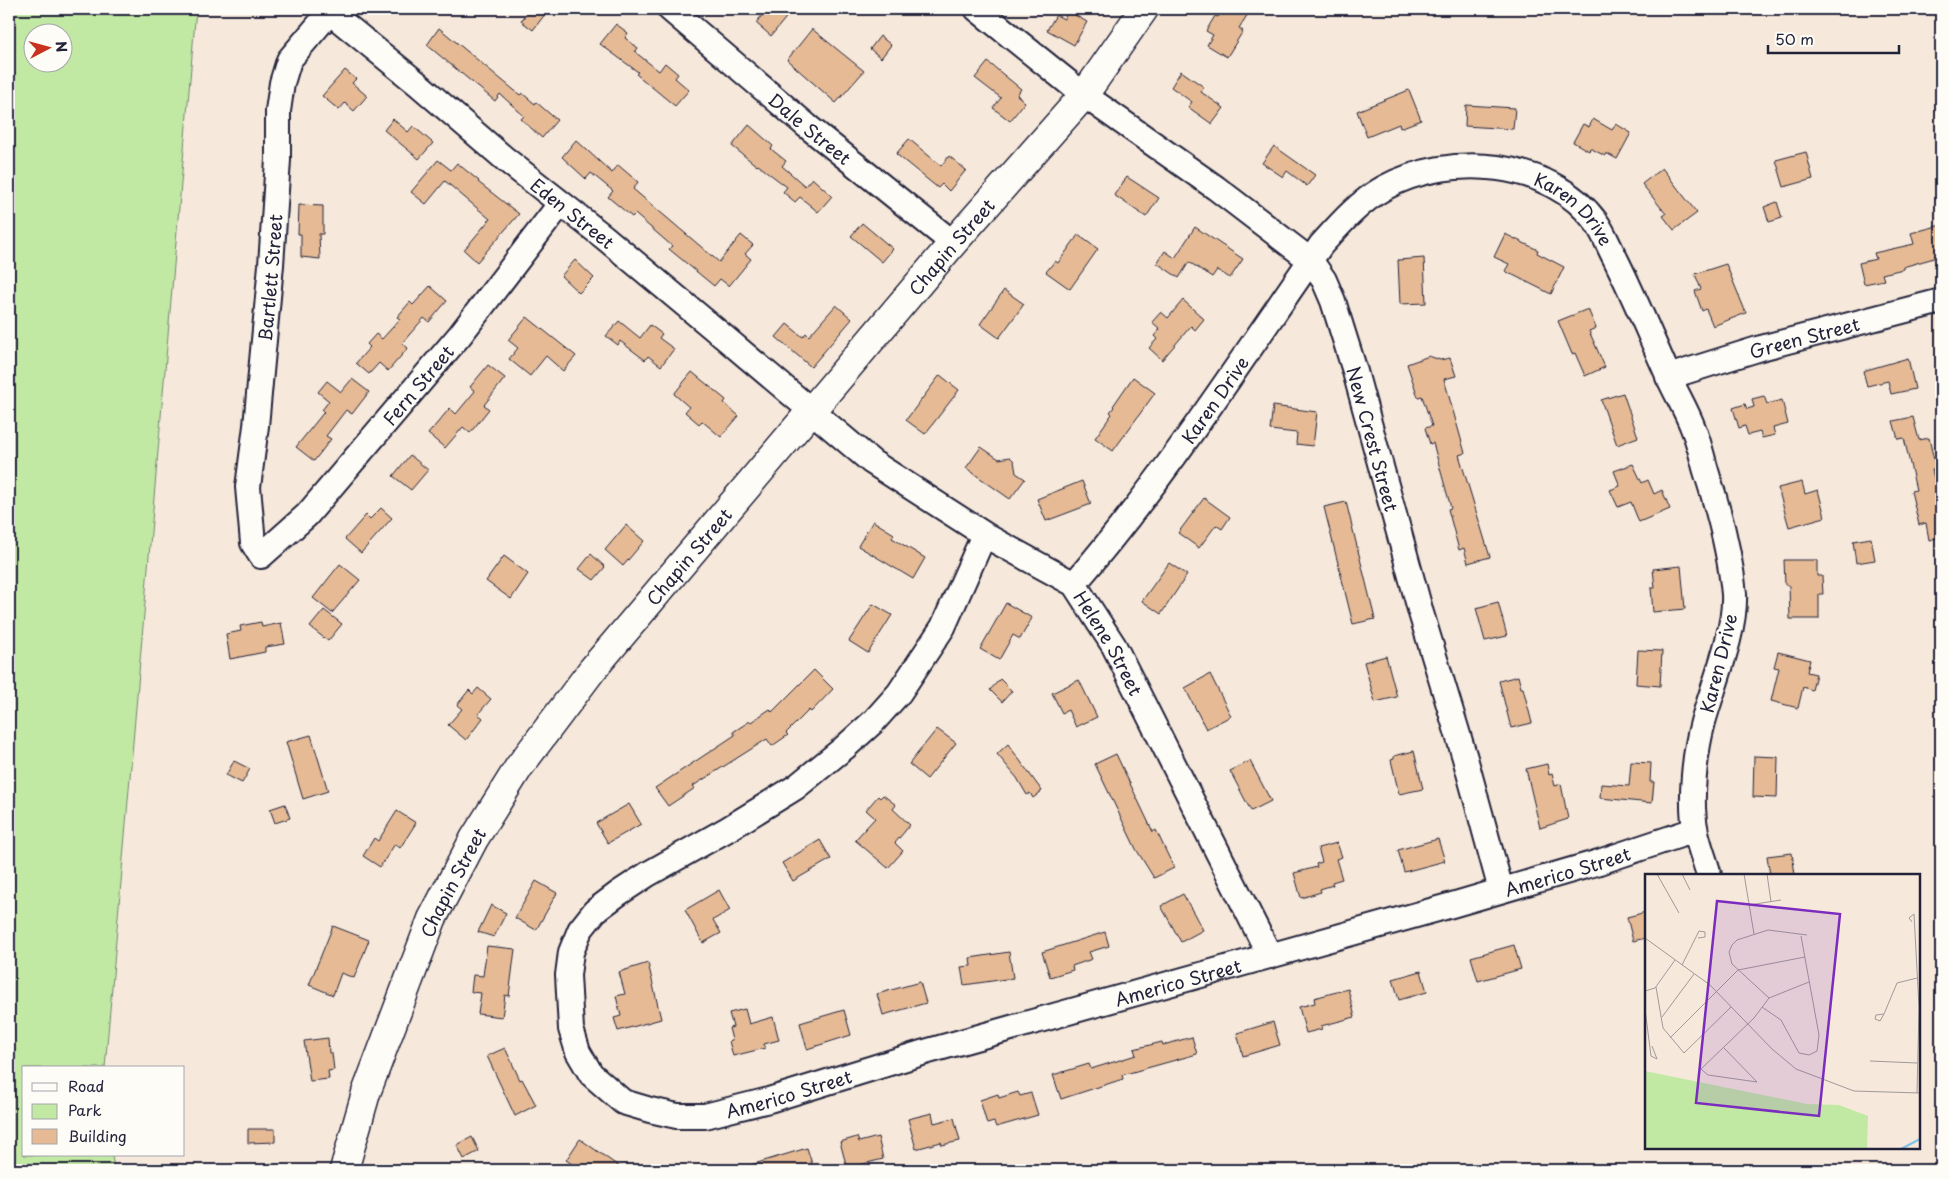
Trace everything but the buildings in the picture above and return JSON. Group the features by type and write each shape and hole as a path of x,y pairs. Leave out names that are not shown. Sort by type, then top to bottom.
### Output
{"main road":[{"name":"Chapin Street","path":"344,1170 366,1093 432,919 474,839 519,767 592,670 813,411 953,243 1084,95 1144,9"}],"street":[{"name":"Dale Street","path":"670,9 807,126 953,243"},
{"name":"New Crest Street","path":"977,9 1084,95 1216,188 1310,260 1324,280 1333,301 1354,368 1501,890"},
{"name":"Eden Street","path":"332,14 418,84 505,160 604,237 813,411"},
{"name":"Bartlett Street","path":"261,556 253,543 248,487 272,265 278,160 278,111 282,83 289,60 323,20 332,14"},
{"name":"Karen Drive","path":"1074,584 1097,558 1180,448 1310,260 1348,215 1378,192 1402,180 1448,168 1474,165 1502,169 1547,182 1564,192 1597,223 1636,300 1668,377 1694,428 1728,553 1734,597 1728,637 1702,724 1696,751 1695,830 1709,874"},
{"name":"Fern Street","path":"261,556 307,515 460,335 561,204"},
{"name":"Green Street","path":"1668,377 1761,348 1940,306"},
{"name":"Helene Street","path":"813,411 872,462 984,535 1074,584 1114,646 1270,956"},
{"name":"Americo Street","path":"984,535 943,627 899,693 874,720 844,748 796,787 728,830 641,879 595,912 580,930 571,952 568,975 568,1004 571,1029 578,1052 591,1074 622,1102 677,1116 705,1116 769,1100 926,1052 1599,862 1695,830"}],"green space":[{"path":"9,9 196,9 105,1066 22,1066 22,1156 112,1156 114,1170 9,1170"}]}
